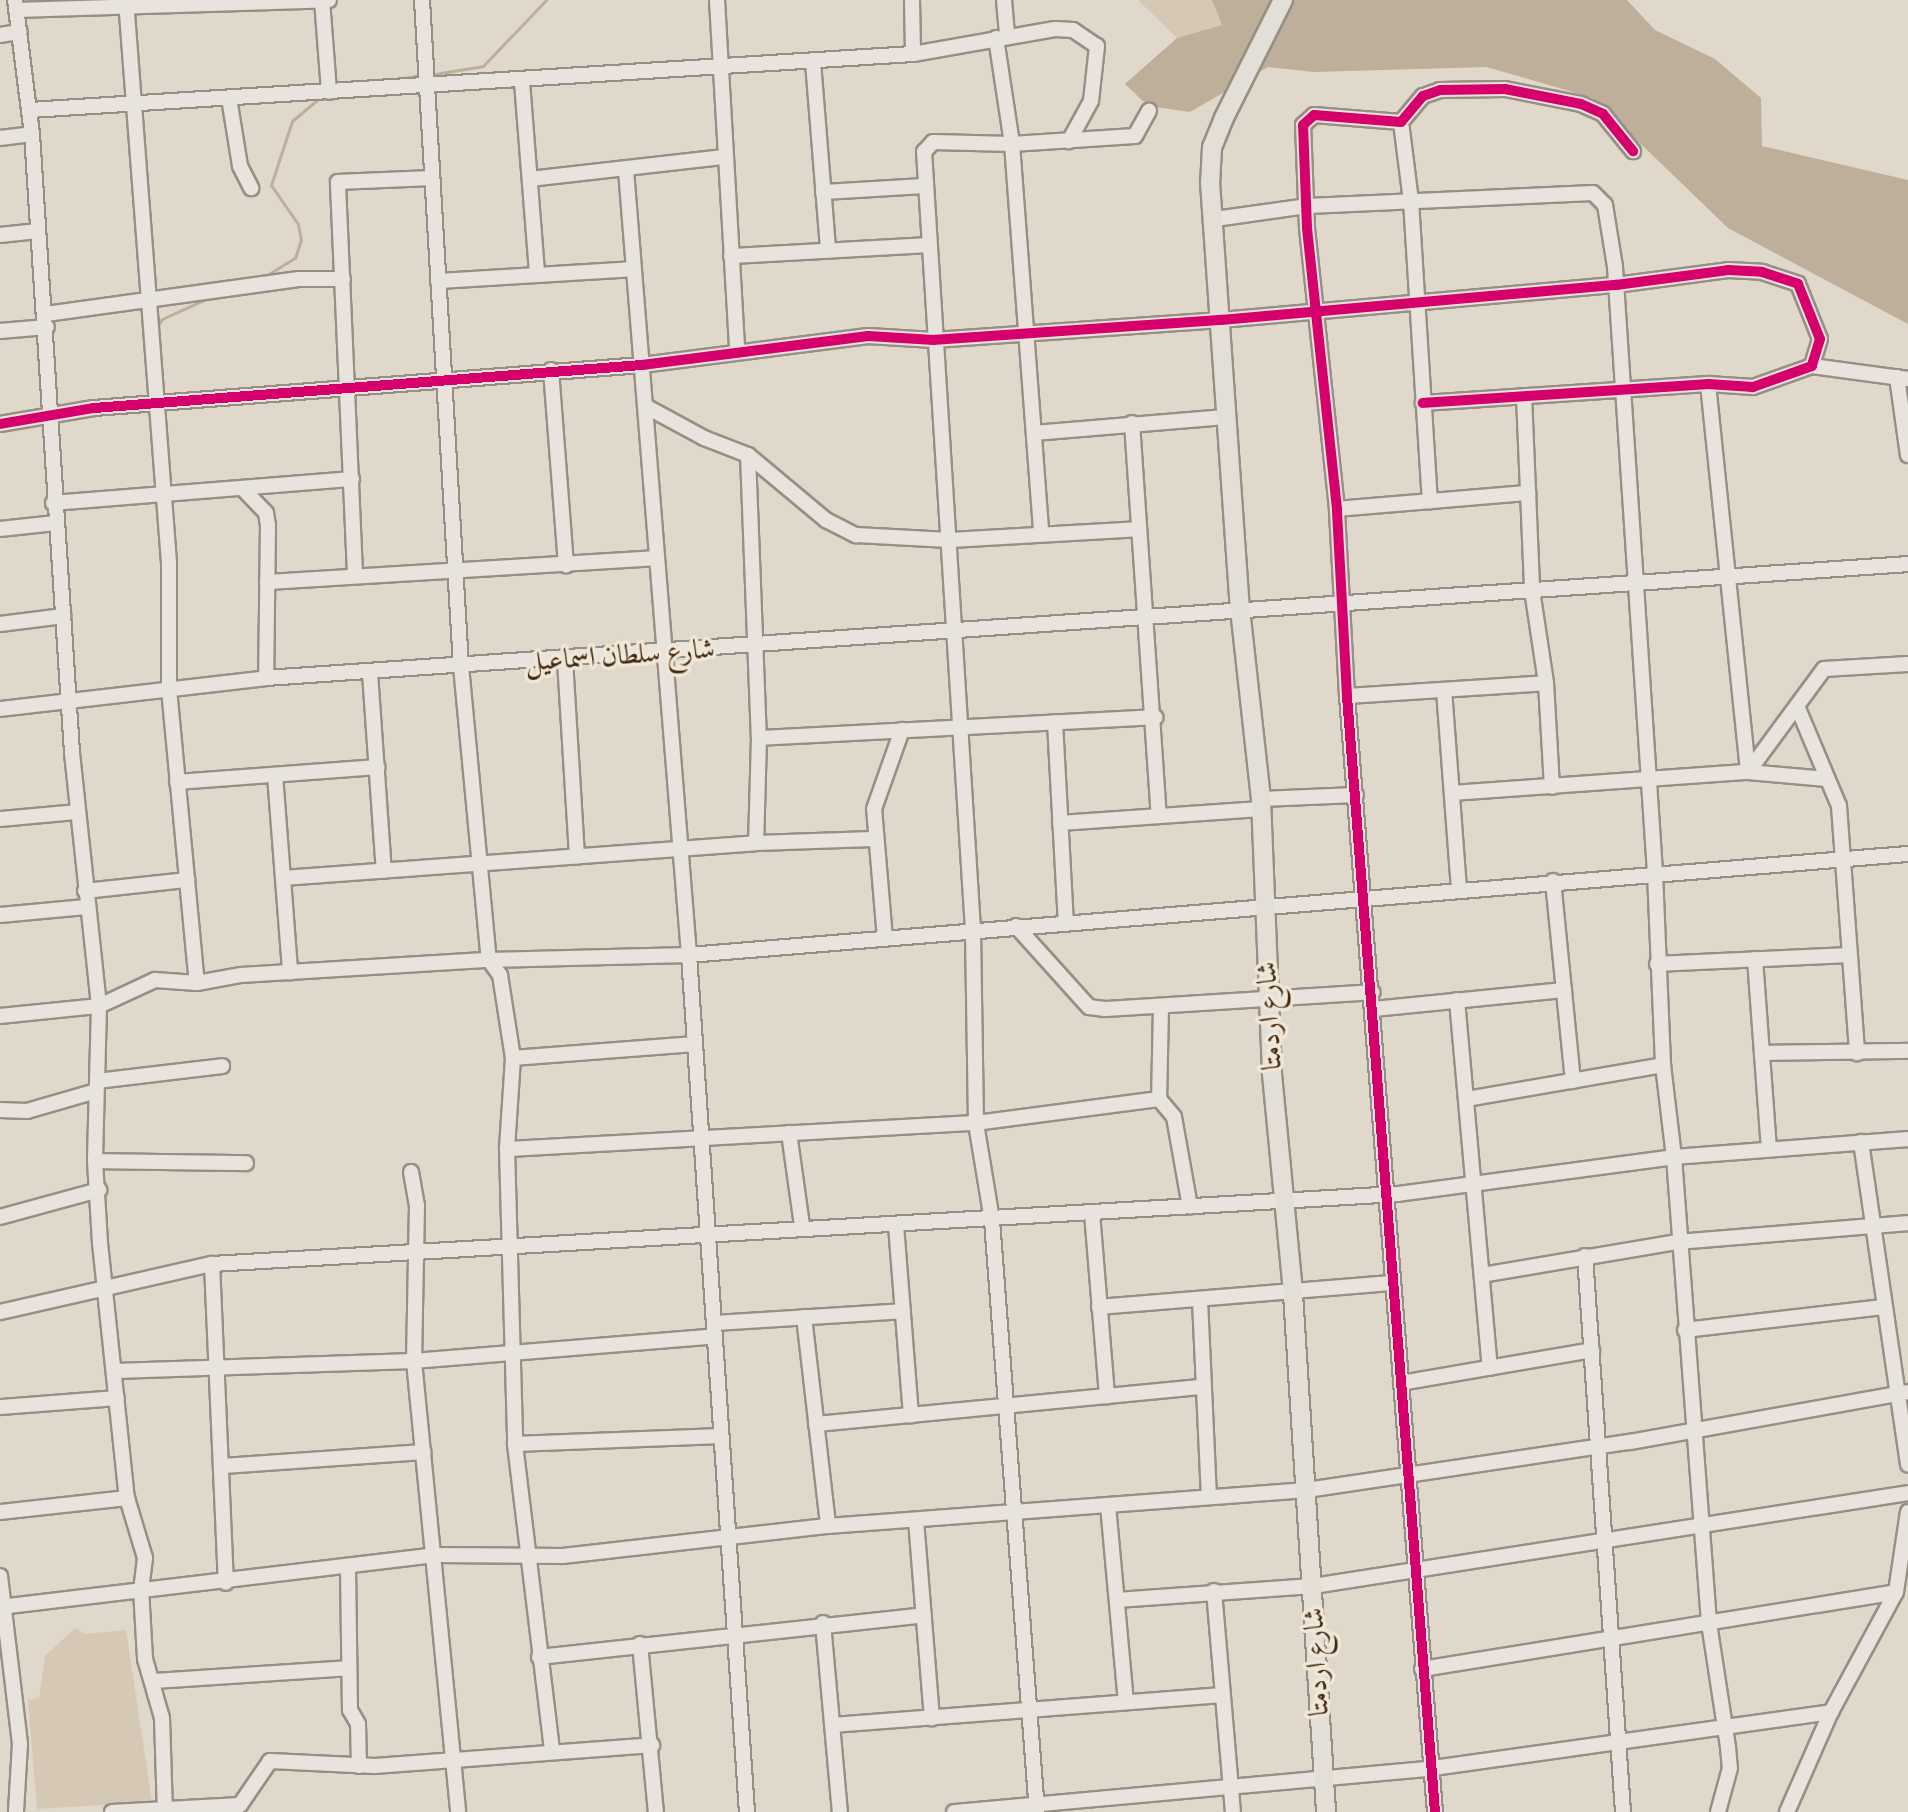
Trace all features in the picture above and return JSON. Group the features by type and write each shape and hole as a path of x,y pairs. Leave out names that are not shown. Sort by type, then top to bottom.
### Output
{"main road":[{"name":"شارع اردمتا","path":"1283,0 1212,147 1240,609 1261,804 1269,1000 1282,1201 1293,1294 1307,1490 1326,1812"}],"street":[{"path":"322,0 329,92"},
{"path":"165,1810 162,1718 154,1681 145,1659 141,1589 145,1558 127,1498 104,1287 95,1161 99,1006 77,812 53,503 46,320 30,110 15,5 329,0"},
{"path":"422,0 461,666 489,960 500,975 513,1058 507,1149 513,1245 515,1444 552,1750"},
{"path":"717,0 722,157 737,351"},
{"path":"912,0 913,54"},
{"path":"1004,0 1002,37 1041,532"},
{"path":"126,2 138,104 148,304 164,492 169,689 197,983"},
{"path":"30,110 522,82 718,65 813,62 913,54 1002,37 1073,30 1097,46 1091,101 1069,141"},
{"path":"0,35 20,32"},
{"path":"813,62 828,250"},
{"path":"522,82 537,274"},
{"path":"1430,501 1415,303 1411,201 1401,122 1423,96 1440,90 1505,89 1592,109 1616,126 1633,151"},
{"path":"229,98 240,166 251,188"},
{"path":"1037,1809 1026,1710 992,1220 976,1123 973,930 927,245 924,152 933,142 1012,144 1135,136 1149,111"},
{"path":"1401,122 1306,117 1308,206 1337,509 1347,696 1435,1812"},
{"path":"0,138 32,134"},
{"path":"530,179 722,157"},
{"path":"626,170 662,653 689,955 747,1812"},
{"path":"355,574 350,384 338,182 431,178"},
{"path":"823,192 925,186"},
{"path":"1215,219 1308,206 1593,193 1605,205 1616,285 1655,873 1663,1065 1674,1157 1709,1623 1730,1768 1718,1812"},
{"path":"0,235 38,231"},
{"path":"731,256 927,245"},
{"path":"438,281 633,269"},
{"path":"0,424 156,403 350,384 642,365 868,336 934,340 1221,320 1616,285 1728,270 1762,272 1798,284 1820,339 1812,366"},
{"path":"0,331 46,320 299,279 343,279"},
{"path":"1423,403 1708,384 1753,387 1812,366 1903,378 1908,455"},
{"path":"551,370 566,565"},
{"path":"1708,384 1748,772"},
{"path":"1524,396 1532,590 1546,683 1552,787"},
{"path":"645,406 748,455 840,529 856,535 949,540 1041,532 1139,529"},
{"path":"1035,433 1227,417"},
{"path":"1132,423 1155,717 1159,816"},
{"path":"748,455 753,647 759,738 756,843"},
{"path":"53,503 352,479"},
{"path":"243,489 266,513 266,678"},
{"path":"1337,509 1528,493"},
{"path":"0,529 56,523"},
{"path":"267,582 355,574 655,558"},
{"name":"شارع سلطان اسماعيل","path":"0,709 70,697 266,678 753,647 1148,619 1344,601 1729,579 1908,564"},
{"path":"0,624 63,616"},
{"path":"565,660 577,857"},
{"path":"1748,772 1824,669 1908,664"},
{"path":"370,673 384,871"},
{"path":"1347,696 1546,683"},
{"path":"1444,690 1459,889"},
{"path":"1797,706 1839,806 1857,1053"},
{"path":"759,738 1155,717"},
{"path":"1055,722 1066,922"},
{"path":"885,939 873,839 877,788 902,730"},
{"path":"177,782 377,767"},
{"path":"1452,793 1748,772 1827,779"},
{"path":"275,775 290,972"},
{"path":"1060,823 1356,795"},
{"path":"0,819 77,812"},
{"path":"283,878 756,843 873,839"},
{"path":"0,1016 99,1006 155,980 197,983 290,972 489,960 689,955 1365,896 1908,854"},
{"path":"85,891 187,880"},
{"path":"1553,881 1573,1081"},
{"path":"0,915 86,907"},
{"path":"1016,926 1089,1007 1161,1007 1372,992"},
{"path":"1657,964 1848,955"},
{"path":"1755,959 1769,1149"},
{"path":"1373,1009 1564,990"},
{"path":"1457,1000 1490,1368"},
{"path":"1161,1007 1159,1099 1174,1117 1190,1207"},
{"path":"513,1058 694,1044"},
{"path":"1762,1053 1908,1051"},
{"path":"1467,1099 1663,1065"},
{"path":"0,1110 27,1111 96,1086 222,1066"},
{"path":"507,1149 976,1123 1159,1099"},
{"path":"789,1133 802,1226"},
{"path":"0,1312 212,1264 802,1226 992,1220 1387,1195 1674,1157 1908,1139"},
{"path":"1861,1142 1883,1307 1904,1392 1908,1465"},
{"path":"95,1161 246,1163"},
{"path":"411,1172 417,1205 413,1249 414,1361 435,1555 450,1761 458,1812"},
{"path":"0,1217 99,1190"},
{"path":"1092,1213 1107,1396"},
{"path":"1482,1275 1678,1242 1908,1223"},
{"path":"896,1225 911,1415"},
{"path":"1585,1256 1608,1541 1616,1740 1623,1812"},
{"path":"212,1264 226,1583"},
{"path":"1099,1307 1293,1294 1393,1283"},
{"path":"1200,1300 1209,1497"},
{"path":"1685,1330 1883,1307"},
{"path":"115,1371 414,1361 512,1354 804,1317 903,1311"},
{"path":"804,1317 828,1526"},
{"path":"1401,1383 1592,1350"},
{"path":"816,1424 1203,1387"},
{"path":"2,1606 141,1589 226,1583 269,1574 348,1568 435,1555 526,1552 563,1556 828,1526 1307,1490 1600,1446 1904,1392"},
{"path":"0,1407 117,1398"},
{"path":"515,1444 721,1436"},
{"path":"223,1466 424,1452"},
{"path":"1117,1600 1313,1586 1702,1528 1908,1493"},
{"path":"0,1512 127,1498"},
{"path":"1108,1505 1126,1702"},
{"path":"1787,1812 1831,1712 1896,1592 1908,1512"},
{"path":"916,1520 932,1718"},
{"path":"348,1568 348,1668 359,1766"},
{"path":"0,1576 21,1772 16,1812"},
{"path":"1214,1591 1233,1812"},
{"path":"1422,1669 1896,1592"},
{"path":"539,1657 823,1623 924,1615"},
{"path":"823,1623 840,1812"},
{"path":"640,1644 656,1812"},
{"path":"154,1681 348,1668"},
{"path":"833,1725 1222,1695"},
{"path":"0,1708 16,1705"},
{"path":"954,1812 1037,1809 1433,1768 1726,1724 1831,1712"},
{"path":"112,1812 240,1805 270,1761 359,1766 652,1745"}],"shaded area":[{"path":"1138,0 1212,0 1223,25 1177,38"},
{"path":"1212,0 1627,0 1655,30 1715,59 1761,98 1762,146 1908,180 1908,324 1728,228 1593,98 1487,67 1314,72 1268,67 1190,112 1148,106 1125,84 1177,38 1222,25"},
{"path":"75,1628 85,1634 126,1630 152,1802 37,1809 28,1700 39,1698 45,1656"}],"waterway":[{"path":"429,75 483,66 546,0"},
{"path":"378,82 422,75"},
{"path":"264,277 295,258 301,240 298,224 271,185 292,121 321,97"},
{"path":"157,327 162,319 208,298"}],"cycle path":[{"path":"1435,1812 1347,696 1337,509 1307,228 1303,125 1314,115 1401,122 1423,96 1440,90 1505,89 1581,104 1603,114 1633,151"},
{"path":"0,424 94,408 642,365 868,336 934,340 1221,320 1616,285 1728,270 1762,272 1798,284 1820,339 1812,366 1753,387 1708,384 1423,403"}]}
